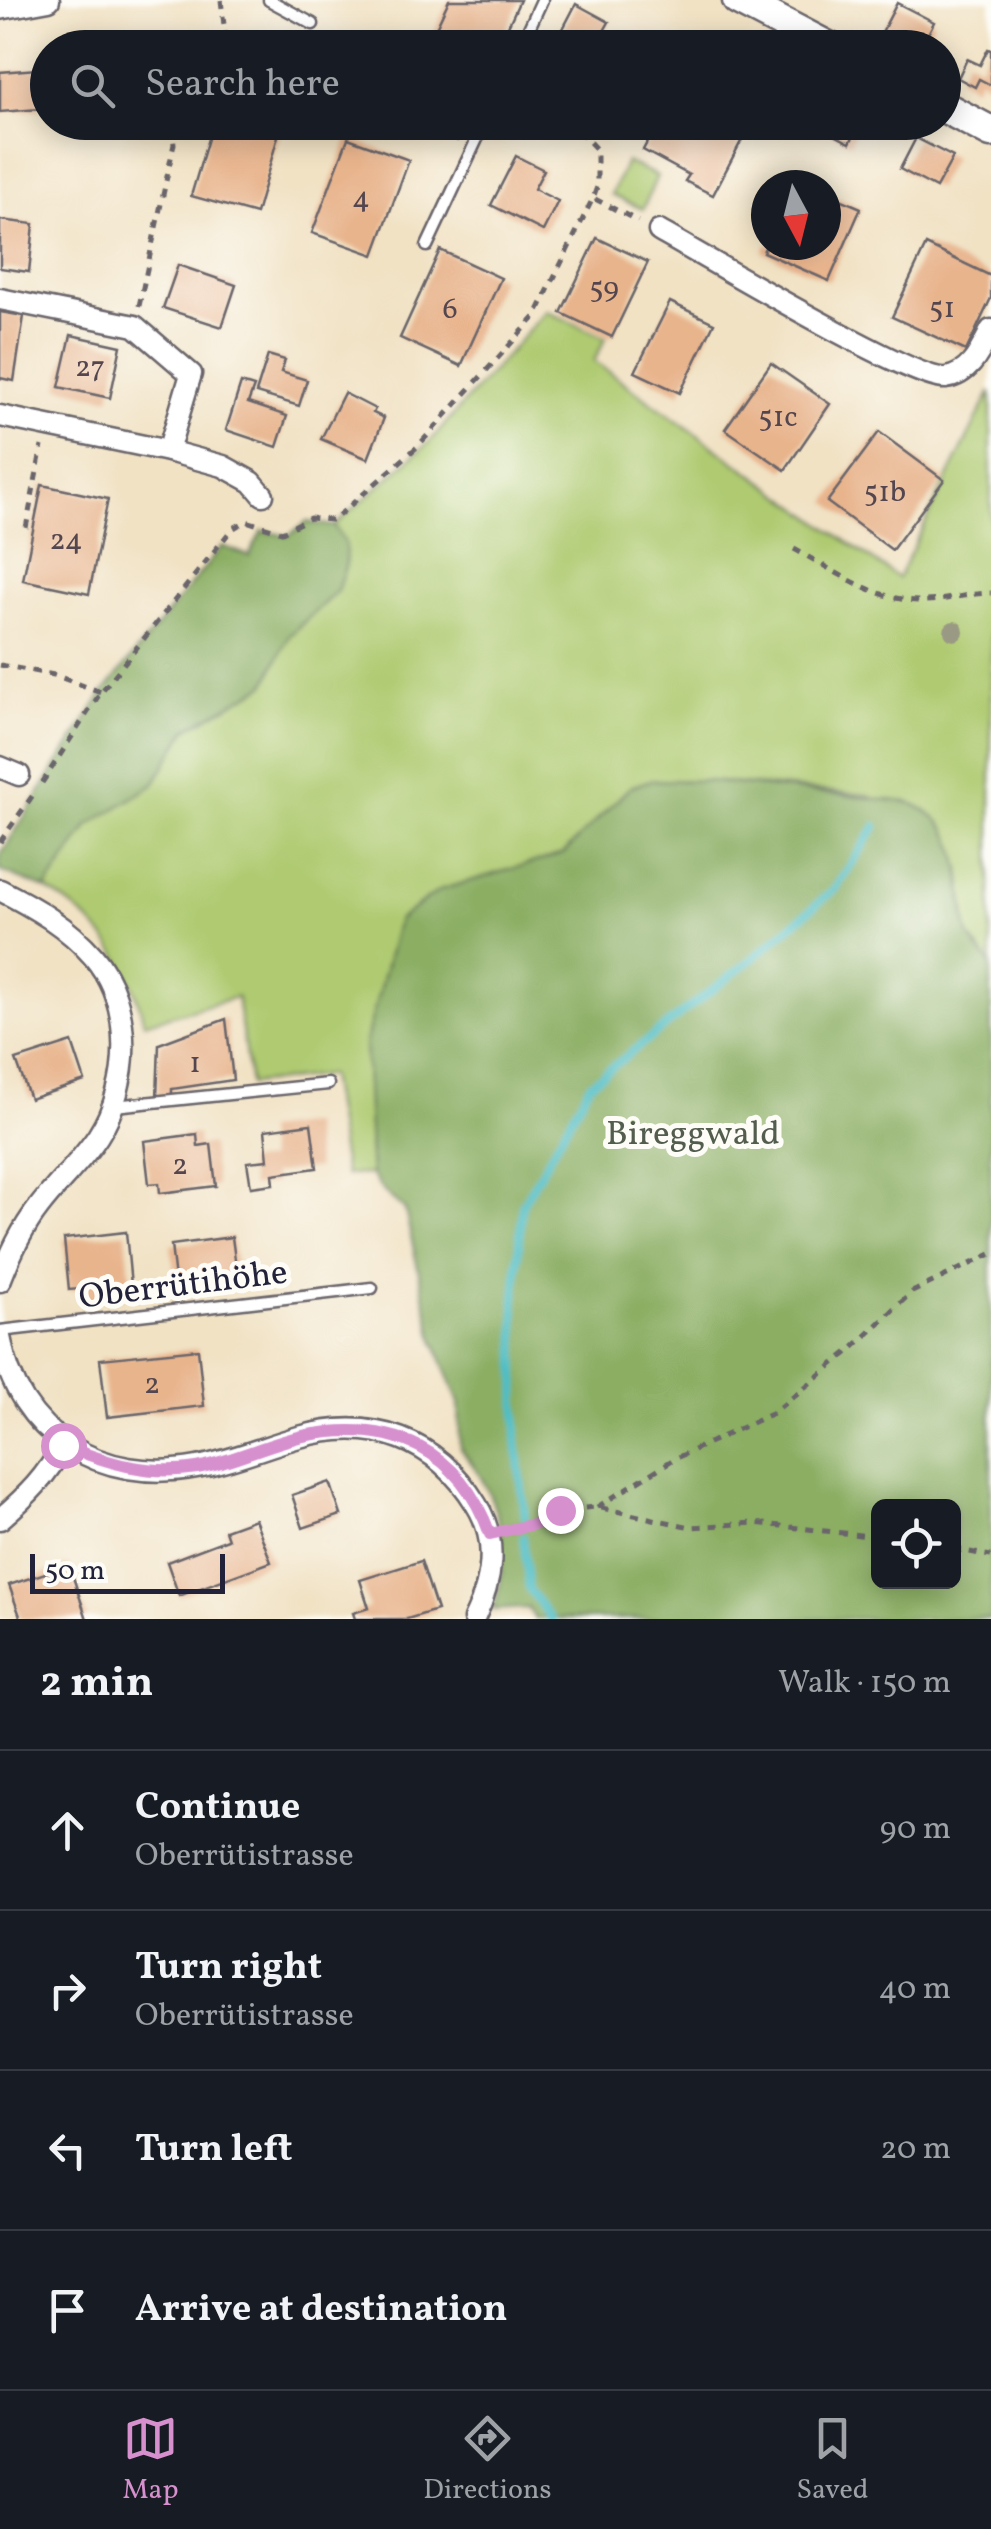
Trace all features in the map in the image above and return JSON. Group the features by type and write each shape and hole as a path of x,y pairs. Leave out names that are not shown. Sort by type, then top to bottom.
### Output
{"street":[{"path":"0,10 49,0"},
{"path":"738,0 796,30"},
{"path":"961,116 991,132"},
{"path":"659,231 924,375 949,377 963,372 976,359 991,330"},
{"path":"0,299 135,326 192,374 168,451"},
{"path":"0,416 223,466 252,482 263,495"},
{"path":"0,890 40,911 94,958 114,991 122,1028 123,1064 112,1106 98,1136 37,1209 15,1243 0,1282"},
{"path":"0,1334 4,1360 19,1394 42,1428 63,1445 124,1468 196,1468 305,1435 351,1429 396,1434 436,1455 462,1481 490,1534 486,1594 474,1619"},
{"path":"0,1519 32,1492 63,1445"}],"lane":[{"path":"269,0 314,24"},
{"path":"528,30 542,0"},
{"path":"427,246 476,140"},
{"path":"112,1106 328,1084"},
{"name":"Oberrütihöhe","path":"0,1334 372,1288"}],"path":[{"path":"221,0 225,30"},
{"path":"135,326 173,140"},
{"path":"0,842 101,692 232,529 246,521 282,532 310,518 330,520 354,504 418,446 535,317 597,187 597,150 588,140"},
{"path":"593,198 659,231"},
{"path":"26,528 43,438"},
{"path":"794,548 862,586 901,598 920,602 991,594"},
{"path":"0,664 101,692"},
{"path":"598,1508 674,1458 773,1413 852,1349 912,1292 991,1254"},
{"path":"490,1534 536,1524 560,1510 598,1508 691,1527 755,1523 871,1536"},
{"path":"961,1550 991,1556"}],"green space":[{"path":"626,162 657,176 643,209 611,195"},
{"path":"546,311 606,338 594,361 898,578 991,391 991,964 968,935 960,868 868,795 709,781 651,780 630,787 563,854 440,890 398,920 369,1146 371,1174 345,1175 329,1075 250,1084 237,997 144,1023 131,981 110,945 82,915 46,889 89,825 153,785 187,729 265,685 289,636 337,590 346,564 345,543 334,526 429,442"},
{"path":"307,522 334,526 345,543 346,564 337,591 289,636 265,685 187,729 153,785 89,825 46,889 0,871 0,855 103,693 222,546 249,556 262,531 288,536"},
{"name":"Bireggwald","path":"651,780 709,781 908,802 928,812 951,840 968,932 991,964 991,1619 535,1619 528,1608 493,1610 502,1567 499,1525 485,1485 460,1449 459,1403 434,1340 405,1210 381,1189 371,1174 365,1044 398,920 440,890 563,854 630,787"}],"building":[{"path":"449,0 520,0 506,30 435,30"},
{"path":"897,3 934,22 930,30 883,30"},
{"path":"576,4 609,22 605,30 562,30"},
{"path":"988,49 991,50 991,85 979,79 975,87 961,80 967,59 980,65"},
{"path":"30,70 30,110 0,112 0,72"},
{"path":"208,140 277,140 256,214 191,196"},
{"path":"347,140 409,160 374,255 312,233"},
{"path":"648,140 742,140 713,195 685,181 689,175 643,150"},
{"path":"915,140 953,157 936,188 900,169"},
{"path":"516,156 544,170 534,189 558,201 543,231 491,205"},
{"path":"841,199 861,208 841,254"},
{"path":"0,220 34,224 29,272 0,268"},
{"path":"597,238 648,262 612,337 561,313"},
{"path":"926,245 991,276 991,298 966,351 892,317"},
{"path":"440,250 501,278 461,366 400,338"},
{"path":"781,260 838,260 829,281"},
{"path":"178,265 236,285 222,327 163,308"},
{"path":"670,302 714,323 680,393 635,372"},
{"path":"0,312 24,316 14,381 0,378"},
{"path":"71,335 121,346 110,398 59,387"},
{"path":"268,355 285,360 281,372 307,380 299,406 256,393"},
{"path":"771,363 830,404 785,470 725,429"},
{"path":"241,383 254,387 248,403 287,416 277,447 226,430"},
{"path":"344,393 384,418 368,459 321,439"},
{"path":"879,432 944,480 892,550 827,502"},
{"path":"42,485 108,499 89,594 23,580"},
{"path":"226,1019 233,1080 172,1089 172,1096 157,1098 159,1044"},
{"path":"72,1042 85,1081 30,1099 16,1060"},
{"path":"311,1124 317,1168 273,1174 274,1184 251,1187 247,1162 268,1160 265,1130"},
{"path":"197,1134 198,1146 211,1144 216,1186 160,1193 159,1183 149,1184 144,1141"},
{"path":"126,1232 131,1285 121,1286 123,1299 81,1303 80,1289 69,1290 64,1239"},
{"path":"232,1237 238,1282 176,1289 171,1245"},
{"path":"198,1349 204,1406 107,1417 100,1359"},
{"path":"330,1482 341,1515 303,1528 292,1495"},
{"path":"255,1519 271,1562 179,1596 167,1562 228,1539 225,1530"},
{"path":"421,1561 437,1610 407,1619 355,1619 353,1613 369,1608 360,1580"},
{"path":"69,1565 87,1619 21,1619 9,1585"}],"waterway":[{"path":"525,1517 517,1441 515,1303 522,1205 590,1084 751,960 836,888 876,826"},
{"path":"523,1537 529,1589 551,1619"}],"route":[{"path":"63,1445 124,1468 148,1470 196,1468 305,1435 351,1429 396,1434 436,1455 462,1481 490,1534 536,1524 560,1510"}]}
